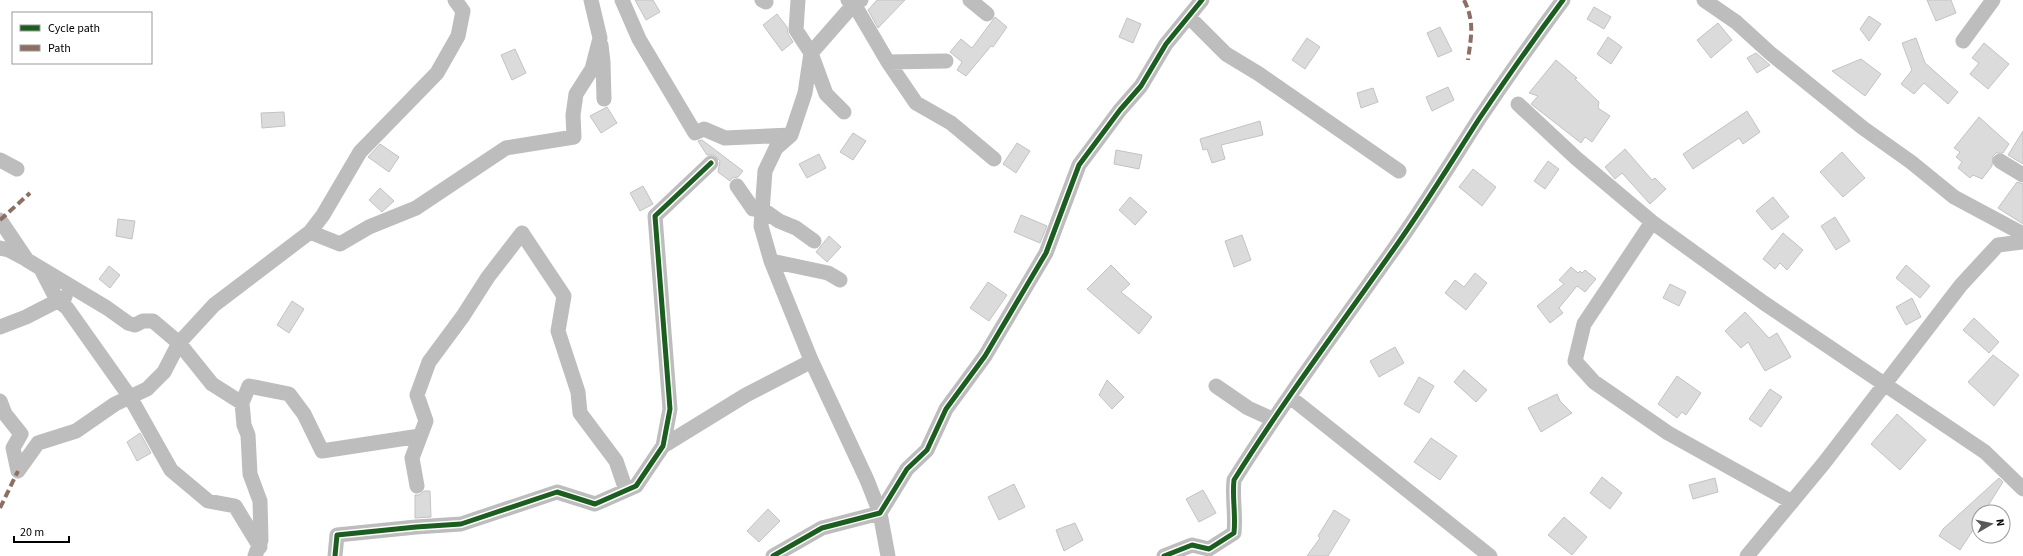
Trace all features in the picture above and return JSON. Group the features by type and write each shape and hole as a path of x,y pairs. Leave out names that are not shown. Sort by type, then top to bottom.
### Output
{"street":[{"path":"0,400 4,414 20,434 13,448 18,471 38,443 76,431 115,404 147,389 164,372 179,343 214,305 310,232 324,215 360,152 436,73 458,36 463,11 455,0"},
{"path":"591,0 600,38 603,62 604,99"},
{"path":"622,0 639,39 695,133 704,129 725,138 791,135"},
{"path":"798,0 796,30 811,53 826,94 844,112"},
{"path":"970,0 987,14"},
{"path":"773,556 822,528 880,513 907,469 927,450 946,409 985,356 1046,254 1079,164 1120,110 1141,86 1166,44 1202,0"},
{"path":"1164,556 1192,545 1209,548 1234,533 1236,515 1233,491 1234,480 1272,419 1290,397 1320,351 1391,253 1492,101 1563,0"},
{"path":"1704,0 1736,22 1770,53 1863,128 1911,162 1954,197 2023,234"},
{"path":"1964,41 1993,0"},
{"path":"888,556 880,513 867,480 811,360 771,261 761,226 765,172 776,148 791,135 805,93 811,53 854,1 888,62 916,103 951,123 994,159"},
{"path":"1189,17 1226,54 1259,74 1400,172"},
{"path":"310,232 340,244 369,227 416,208 506,148 574,137 573,115 576,94 592,69 600,38"},
{"path":"888,62 946,61"},
{"path":"1518,104 1576,158 1652,222 1764,303 1985,452 2023,489"},
{"path":"0,160 17,169"},
{"path":"2000,162 2023,175"},
{"path":"664,446 670,409 655,216 711,163"},
{"path":"737,186 753,209 762,209 779,221 796,228 814,241"},
{"path":"0,220 27,260"},
{"path":"1652,222 1584,324 1575,361 1594,382 1668,433 1792,502"},
{"path":"416,486 412,458 426,421 417,395 429,362 463,316 488,277 522,233 564,296 558,331 578,392 580,413 616,461 626,490"},
{"path":"1747,556 1886,385 1961,285 1998,245 2023,242"},
{"path":"0,248 9,250 27,260 128,323 135,325 143,321 153,321 179,343 212,384 242,403"},
{"path":"771,261 828,273 840,280"},
{"path":"41,269 57,300 67,308 130,397 171,470 208,502 235,506 260,552"},
{"path":"0,327 26,317 57,300 79,292"},
{"path":"335,556 337,535 461,524 557,492 594,504 636,486 664,446 746,395 804,366 811,360"},
{"path":"260,552 260,501 250,474 248,435 244,425 242,403 249,386 289,394 304,414 322,451 420,436"},
{"path":"1216,386 1248,408 1272,419"},
{"path":"1290,397 1489,556"}],"building":[{"path":"635,0 653,0 660,12 646,20"},
{"path":"877,0 905,0 878,28 868,10"},
{"path":"1927,0 1951,0 1956,13 1936,21"},
{"path":"1594,7 1611,17 1604,29 1587,19"},
{"path":"777,14 787,27 788,34 793,42 782,51 763,25"},
{"path":"1869,16 1881,24 1869,41 1860,29"},
{"path":"995,17 1007,27 993,47 991,46 966,76 957,70 962,62 950,52 961,39 972,48"},
{"path":"1127,18 1141,24 1133,43 1119,37"},
{"path":"1718,23 1732,40 1711,58 1697,40"},
{"path":"1440,27 1452,51 1438,57 1427,33"},
{"path":"1608,37 1622,47 1611,64 1597,54"},
{"path":"1307,38 1320,47 1305,69 1292,60"},
{"path":"1916,38 1925,63 1958,92 1948,104 1924,83 1914,94 1901,84 1912,70 1902,43"},
{"path":"1984,43 2009,64 1988,89 1970,74 1979,63 1972,58"},
{"path":"515,49 526,73 512,80 501,55"},
{"path":"1756,53 1770,65 1757,73 1747,58"},
{"path":"1861,59 1881,74 1865,96 1832,71"},
{"path":"1556,60 1577,78 1575,79 1599,102 1598,108 1610,116 1592,142 1585,137 1581,143 1531,104 1538,96 1529,93"},
{"path":"1448,87 1454,100 1432,111 1426,97"},
{"path":"1373,88 1378,102 1361,108 1357,93"},
{"path":"607,107 617,123 601,133 590,116"},
{"path":"1747,111 1760,132 1743,144 1739,138 1693,169 1683,154"},
{"path":"284,112 285,126 262,128 261,113"},
{"path":"1979,117 2009,144 2003,153 1996,153 1993,156 1992,166 1982,179 1973,175 1970,178 1958,168 1962,162 1956,157 1960,152 1954,148"},
{"path":"1260,121 1263,135 1221,145 1225,159 1212,163 1207,149 1203,150 1200,139"},
{"path":"2023,131 2023,164 2008,155"},
{"path":"853,133 866,141 853,160 840,152"},
{"path":"702,140 743,171 738,177 732,178 730,181 718,172 720,161 714,155 707,155 698,141"},
{"path":"1017,143 1030,151 1016,173 1003,164"},
{"path":"380,144 399,157 389,172 368,157"},
{"path":"1625,149 1652,180 1655,178 1666,189 1650,204 1622,173 1615,179 1605,167"},
{"path":"1116,150 1142,155 1139,169 1114,164"},
{"path":"1842,152 1865,178 1843,197 1820,172"},
{"path":"819,154 826,168 807,178 799,164"},
{"path":"1548,161 1559,169 1545,189 1534,181"},
{"path":"1473,169 1496,187 1482,206 1459,187"},
{"path":"2017,182 2023,184 2023,224 1998,208"},
{"path":"643,186 653,204 640,211 630,193"},
{"path":"380,188 394,201 382,212 369,200"},
{"path":"1130,197 1147,212 1135,225 1119,210"},
{"path":"1773,197 1789,217 1772,230 1756,211"},
{"path":"1021,215 1047,226 1040,243 1014,232"},
{"path":"1835,217 1850,241 1836,250 1821,226"},
{"path":"118,219 135,221 132,239 116,236"},
{"path":"1783,233 1803,250 1787,270 1780,263 1775,269 1763,259"},
{"path":"1242,235 1251,260 1234,267 1225,241"},
{"path":"829,236 841,247 827,262 816,252"},
{"path":"1111,265 1130,284 1121,292 1152,317 1139,334 1087,289"},
{"path":"1906,265 1930,286 1920,298 1896,278"},
{"path":"109,266 120,275 110,288 99,279"},
{"path":"1571,267 1578,273 1580,271 1582,273 1585,270 1596,279 1585,292 1577,286 1559,308 1563,313 1550,323 1537,306 1564,284 1559,280"},
{"path":"1475,273 1487,283 1466,310 1445,293 1455,280 1464,287"},
{"path":"988,282 1007,295 989,321 970,308"},
{"path":"1670,284 1686,292 1679,306 1663,298"},
{"path":"1912,298 1921,317 1906,325 1896,307"},
{"path":"292,301 304,309 289,333 277,325"},
{"path":"1745,312 1769,338 1777,333 1791,357 1765,371 1748,342 1741,348 1725,331"},
{"path":"1974,318 1999,342 1989,353 1963,330"},
{"path":"1395,347 1404,363 1379,377 1370,361"},
{"path":"1993,355 2019,375 1994,406 1968,382"},
{"path":"1464,370 1487,390 1476,402 1454,382"},
{"path":"1677,376 1701,393 1686,415 1682,412 1677,418 1658,404"},
{"path":"1419,377 1434,386 1419,413 1404,404"},
{"path":"1107,380 1124,397 1112,409 1099,395"},
{"path":"1770,389 1782,397 1761,427 1749,419"},
{"path":"1557,394 1560,401 1572,413 1541,432 1528,408"},
{"path":"1897,414 1926,440 1900,470 1871,444"},
{"path":"140,433 151,453 137,461 127,442"},
{"path":"1431,438 1457,456 1440,480 1414,462"},
{"path":"1602,477 1622,493 1610,509 1590,493"},
{"path":"1715,478 1718,492 1693,499 1689,485"},
{"path":"1999,478 2003,482 1989,504 1971,504 1971,533 1960,550 1939,536 1943,529"},
{"path":"1014,484 1025,507 999,520 988,497"},
{"path":"1203,490 1216,513 1199,522 1186,499"},
{"path":"424,491 430,491 431,517 415,518 415,495 419,495"},
{"path":"768,509 780,521 759,542 747,531"},
{"path":"1334,510 1350,520 1328,556 1307,556 1320,538 1318,536"},
{"path":"1564,517 1587,537 1572,555 1548,535"},
{"path":"1075,523 1083,540 1064,551 1056,530"}],"marked path":[{"path":"1464,0 1470,15 1471,23 1468,60"},
{"path":"0,220 30,193"},
{"path":"0,508 18,471"}],"cycle path":[{"path":"773,556 822,528 880,513 907,469 927,450 946,409 985,356 1046,253 1079,165 1120,110 1141,86 1166,44 1202,0"},
{"path":"1164,556 1192,545 1209,549 1234,533 1234,480 1291,394 1414,220 1499,89 1563,0"},
{"path":"335,556 337,535 461,524 557,492 595,504 636,486 663,446 670,409 655,216 711,163"}]}
